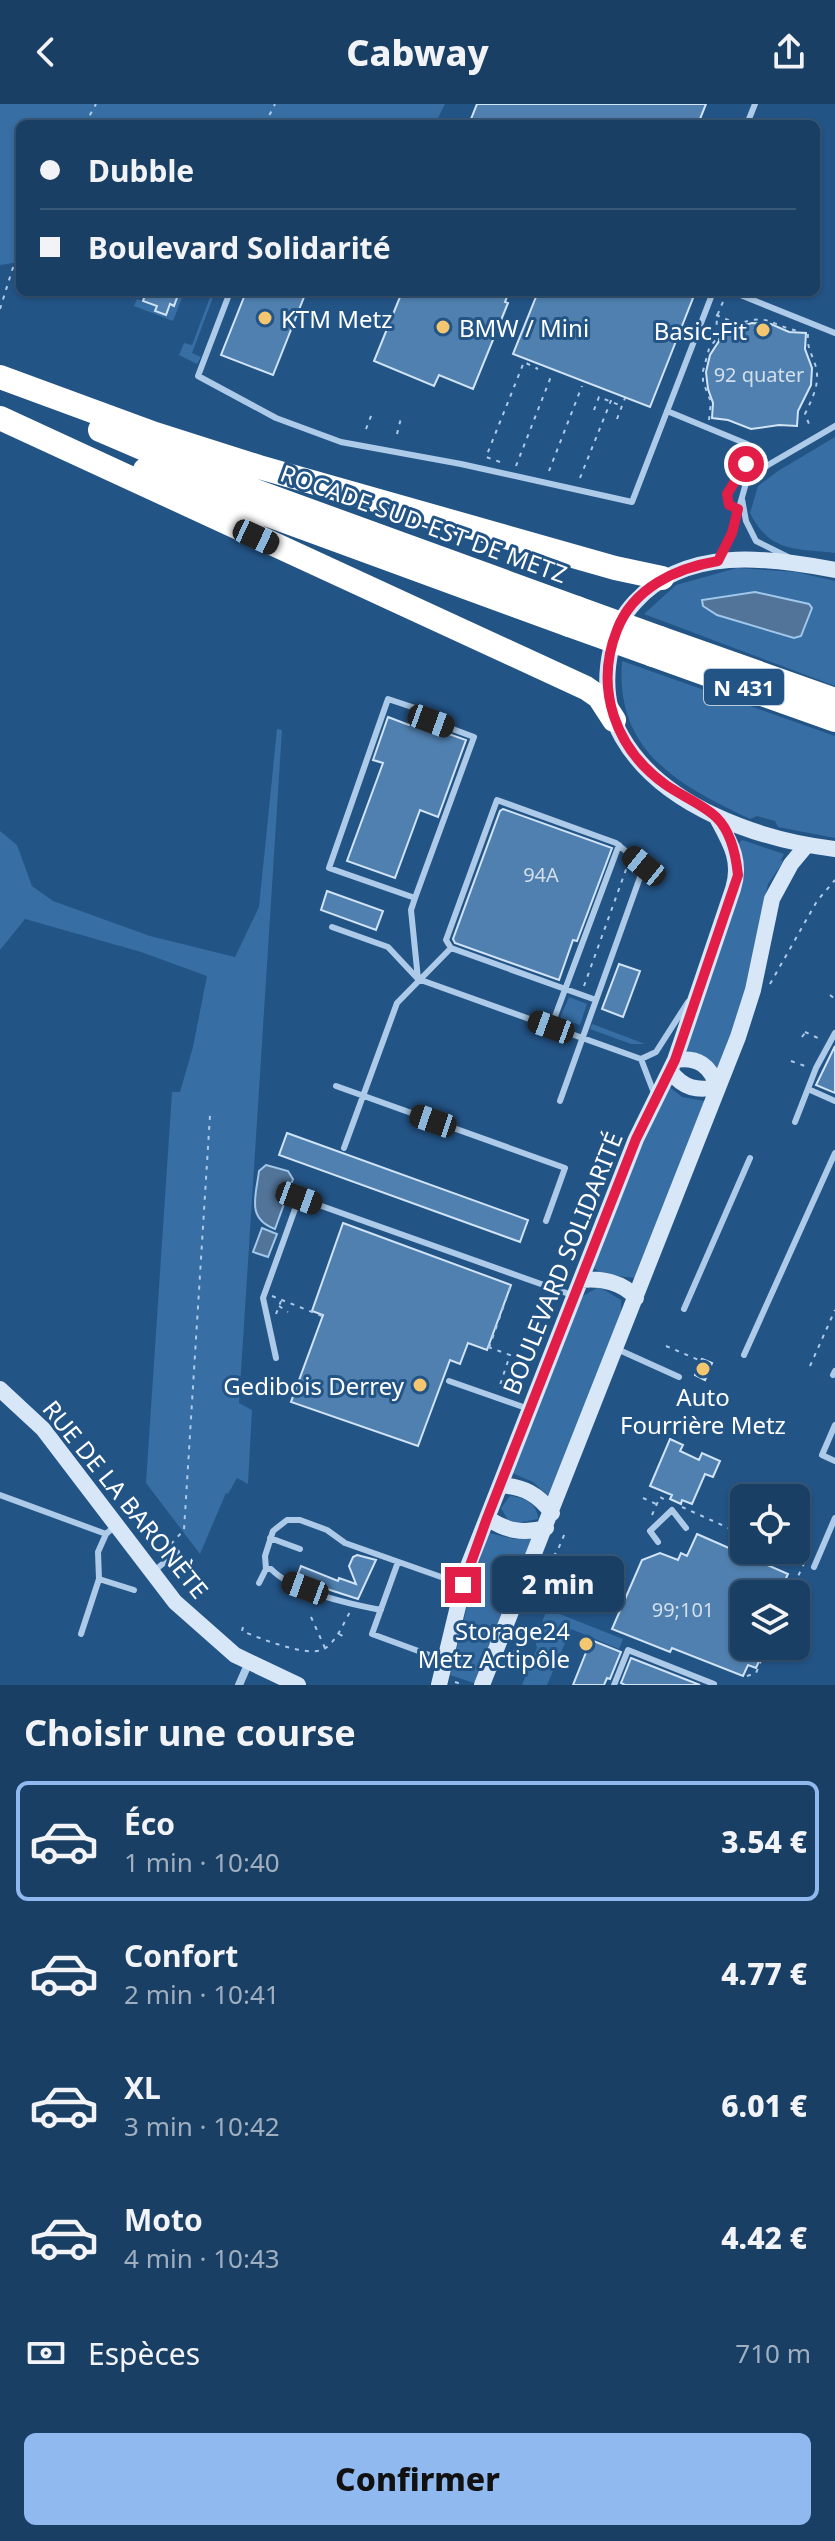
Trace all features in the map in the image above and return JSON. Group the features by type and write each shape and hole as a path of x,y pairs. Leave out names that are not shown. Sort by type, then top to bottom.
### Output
{"highway":[{"path":"0,377 155,434 259,467 615,568 662,578"},
{"name":"ROCADE SUD-EST DE METZ","path":"0,384 53,411 170,460 573,617"},
{"name":"ROCADE SUD-EST DE METZ","path":"0,407 219,498 657,646 835,700"},
{"path":"0,418 586,688 599,697 614,720"},
{"name":"ROCADE SUD-EST DE METZ","path":"657,646 835,720"}],"main road":[{"path":"835,570 752,559 718,561 662,578 630,607 620,621 612,642 606,680 614,720 623,739 664,784 717,818 806,846 835,849"},
{"name":"BOULEVARD SOLIDARITÉ","path":"439,1685 463,1585 487,1518 636,1139 673,1066 738,875 736,858 717,818"},
{"path":"482,1685 549,1521 750,1001 772,899 791,864 806,846"},
{"path":"687,1058 703,1064 713,1073 718,1087 695,1090 679,1081 673,1066 687,1058"},
{"path":"581,1280 615,1283 631,1291 636,1298"},
{"name":"RUE DE LA BARONÈTE","path":"0,1389 43,1429 111,1530 175,1602 235,1655 298,1685"},
{"path":"500,1485 519,1486 535,1494 549,1521"},
{"path":"487,1518 505,1529 519,1532 549,1521"}],"street":[{"path":"239,1685 249,1662"}],"lane":[{"path":"228,296 198,376 276,418 341,442 461,464 632,502 712,296"},
{"path":"740,296 835,333"},
{"path":"667,411 741,440 749,451 746,464 727,494 729,505 738,509"},
{"path":"718,561 732,533 746,483 756,473 835,426"},
{"path":"741,496 746,521 756,541 800,563"},
{"path":"415,898 329,868 388,699 427,712 431,721 474,737 411,910 418,979"},
{"path":"560,1101 644,866 619,845 497,800 446,940 451,948 596,1000"},
{"path":"551,1027 619,845"},
{"path":"332,927 388,947 418,979 641,1059 656,1052 702,978"},
{"path":"344,1148 397,1003 451,948"},
{"path":"795,1122 835,1033"},
{"path":"641,1059 655,1097"},
{"path":"336,1086 565,1168 546,1221"},
{"path":"808,1089 835,1101"},
{"path":"744,1355 835,1153"},
{"path":"684,1309 750,1158"},
{"path":"276,1358 263,1298 299,1198 575,1296"},
{"path":"616,1348 679,1377"},
{"path":"449,1381 530,1410"},
{"path":"835,1425 822,1455 835,1461"},
{"path":"0,1495 111,1530 98,1552 99,1579 81,1634"},
{"path":"658,1542 650,1531 672,1510 686,1528"},
{"path":"814,1567 835,1518"},
{"path":"259,1583 266,1569 265,1556 273,1531 287,1520 300,1520 327,1530 345,1543 463,1585"},
{"path":"270,1538 300,1549"},
{"path":"151,1573 177,1552"},
{"path":"398,1562 372,1634 446,1661"},
{"path":"266,1569 271,1569 282,1579 353,1605 381,1610"},
{"path":"99,1579 134,1590"},
{"path":"614,1685 628,1650 714,1684"}],"path":[{"path":"0,309 16,258"},
{"path":"708,428 711,402 703,382 703,371 709,349 716,339 717,316 728,296"},
{"path":"706,311 738,324 765,319 791,330 808,331 806,348 817,376 816,389 805,414 815,438"},
{"path":"501,462 486,457 524,362 538,369"},
{"path":"516,467 552,374"},
{"path":"549,471 582,386"},
{"path":"594,410 599,397 622,406"},
{"path":"617,419 625,398"},
{"path":"580,478 611,400"},
{"path":"366,429 373,411"},
{"path":"397,434 401,418"},
{"path":"581,994 631,855"},
{"path":"769,985 817,901 835,880"},
{"path":"830,995 835,999"},
{"path":"802,1037 806,1031 829,1042"},
{"path":"171,1544 184,1530 210,1115"},
{"path":"502,1391 499,1384 510,1355 488,1347 515,1275"},
{"path":"271,1296 322,1316"},
{"path":"279,1306 288,1312"},
{"path":"810,1366 835,1310"},
{"path":"277,1313 284,1318"},
{"path":"666,1346 701,1361"},
{"path":"643,1498 657,1505"},
{"path":"546,1563 557,1552 565,1533"},
{"path":"243,1627 242,1631 305,1651 325,1648 338,1633 353,1605"},
{"path":"311,1617 325,1648"},
{"path":"504,1667 519,1645 523,1620"},
{"path":"338,1633 346,1638"},
{"path":"747,1676 756,1673 761,1660"}],"shaded area":[{"path":"0,104 445,104 437,120 16,120 16,263 0,265"},
{"path":"177,296 182,298 173,321 134,306 137,299 157,306 156,311 165,315"},
{"path":"210,296 213,296 192,353 201,357 197,364 179,355 184,343 192,345"},
{"path":"835,437 835,553 796,549 775,542 758,526 750,513 758,486"},
{"path":"737,568 796,572 835,581 835,686 644,614 676,585"},
{"path":"755,592 809,604 812,608 801,636 794,638 717,615 703,606 702,600"},
{"path":"622,661 835,736 835,838 778,827 775,821 757,816 750,819 676,778 640,742 629,719 623,692"},
{"path":"277,729 282,730 239,1403 252,1410 248,1484 237,1478 226,1493 200,1554 146,1483 172,1092 180,1092 193,1047 207,976 141,952 25,919 0,950 0,831 17,845 32,886 53,901 150,936 235,957 259,907"},
{"path":"742,840 784,854 783,862 768,884 741,1007 718,1068 701,1055 684,1050 738,844"},
{"path":"569,997 587,1004 580,1025 560,1018"},
{"path":"592,1024 645,1044 631,1044 590,1029"},
{"path":"668,1086 682,1097 705,1101 635,1278 601,1274 593,1267 649,1124"},
{"path":"266,1165 288,1171 293,1179 275,1229 260,1219 255,1205 259,1171"},
{"path":"262,1228 277,1234 268,1257 253,1252"},
{"path":"599,1287 621,1300 621,1316 548,1496 533,1482 512,1473 581,1297"},
{"path":"510,1496 529,1502 536,1509 538,1519 517,1523 508,1520 501,1508"},
{"path":"489,1533 514,1539 534,1539 474,1683 450,1675 476,1570"},
{"path":"547,1609 623,1639 619,1649 571,1629 547,1685 522,1685 537,1648 535,1641"}],"building":[{"path":"477,104 706,104 700,120 471,120"},
{"path":"145,296 178,296 166,315 155,311 157,306 143,301"},
{"name":"KTM Metz","path":"244,296 304,296 273,375 221,355"},
{"name":"BMW / Mini","path":"400,296 507,296 505,302 508,303 473,389 439,375 434,386 374,361"},
{"path":"536,296 693,298 650,407 513,354"},
{"path":"752,323 771,324 789,332 806,333 805,349 812,368 811,385 798,411 797,426 751,429 728,420 712,418 713,403 706,372 710,355 719,341 721,325 738,327"},
{"path":"388,717 409,725 415,718 425,721 429,727 466,740 438,817 420,810 395,878 347,861 383,763 373,760"},
{"path":"503,809 612,848 559,980 455,943 453,939"},
{"path":"327,891 383,911 376,930 321,910"},
{"path":"619,964 640,971 623,1017 602,1009"},
{"path":"835,1046 835,1093 816,1085"},
{"path":"287,1133 528,1220 520,1242 279,1155"},
{"path":"343,1223 511,1285 487,1350 468,1343 460,1364 450,1360 418,1446 291,1402 323,1315 312,1311"},
{"name":"Auto Fourrière Metz","path":"702,1359 712,1363 705,1380 695,1375"},
{"path":"670,1439 683,1445 680,1451 699,1460 702,1453 720,1461 713,1477 705,1474 692,1504 682,1500 681,1504 670,1499 672,1495 650,1486"},
{"path":"697,1534 730,1549 730,1564 765,1564 788,1574 785,1580 730,1580 730,1660 760,1660 756,1668 748,1665 743,1676 612,1629 642,1560 660,1553 678,1560 681,1553 687,1556"},
{"path":"357,1555 376,1560 358,1599 296,1579 301,1566 338,1581 339,1578 356,1584 349,1566"},
{"path":"591,1640 621,1652 610,1679 607,1678 604,1685 573,1685"},
{"path":"631,1658 700,1685 625,1685 621,1683"}],"place":[{"name":"KTM Metz","path":"265,318"},
{"name":"BMW / Mini","path":"443,327"},
{"name":"Basic-Fit","path":"763,330"},
{"name":"Auto Fourrière Metz","path":"703,1369"},
{"name":"Gedibois Derrey","path":"420,1385"},
{"name":"Storage24 Metz Actipôle","path":"586,1644"}],"route":[{"path":"463,1585 636,1139 682,1042 738,875 730,841 717,818 664,784 635,756 623,739 614,720 606,680 612,642 620,621 630,607 662,578 718,561 732,533 738,509 729,505 727,494 746,464"}]}
